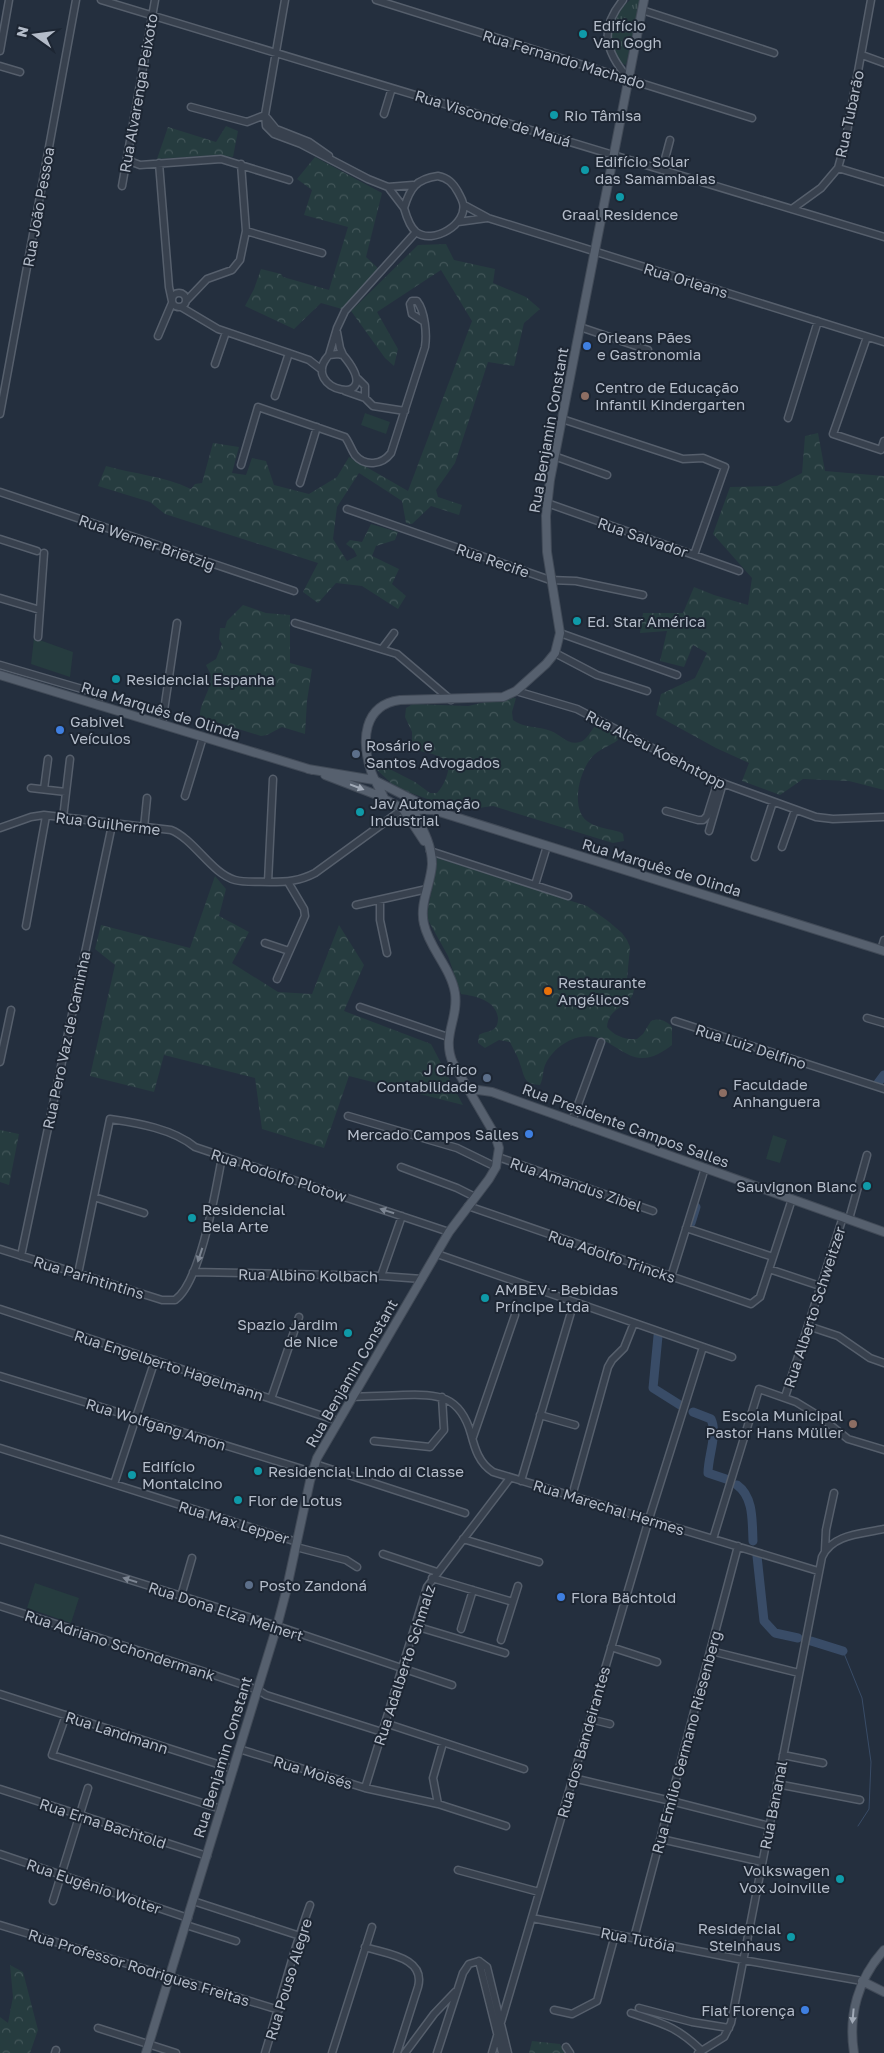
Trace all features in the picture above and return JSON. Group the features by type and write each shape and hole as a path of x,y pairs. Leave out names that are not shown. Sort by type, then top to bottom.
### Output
{"main road":[{"name":"Rua Benjamin Constant","path":"384,798 374,780 368,756 366,729 372,717 381,707 400,700 491,698 510,694 546,664 555,653 560,634 550,580 546,539 547,503 554,456 644,0"},
{"name":"Rua Marquês de Olinda","path":"2,675 308,768 384,798 403,809 433,810"},
{"name":"Rua Benjamin Constant","path":"368,756 377,775 389,786"},
{"path":"358,777 366,771 368,756"},
{"name":"Rua Marquês de Olinda","path":"308,768 374,780 433,810 882,950"},
{"path":"384,798 384,789 389,786"},
{"name":"Rua Benjamin Constant","path":"146,2053 277,1626 313,1468 338,1421 449,1232 496,1167 499,1148 495,1135 451,1058 448,1037 455,1006 454,991 423,922 423,909 431,872 430,851 421,826 407,797"},
{"path":"407,797 407,804 403,809 430,851"},
{"path":"421,826 424,817 433,810"},
{"name":"Rua Presidente Campos Salles","path":"470,1092 484,1090 884,1232"},
{"path":"854,2053 853,2015 856,1997 862,1981 884,1950"},
{"path":"862,1981 884,1992"}],"street":[{"path":"0,51 9,0"},
{"name":"Rua João Pessoa","path":"0,414 76,0"},
{"name":"Rua Visconde de Mauá","path":"101,0 884,237"},
{"name":"Rua Alvarenga Peixoto","path":"122,186 155,0"},
{"path":"284,0 265,115 266,126 274,134 301,144 362,176 388,187 414,185 432,177 445,178 454,185 464,205 458,222 445,231 433,236 426,236 416,232 404,208 388,187"},
{"name":"Rua Fernando Machado","path":"376,0 752,118"},
{"path":"623,0 610,21 607,37 612,57 628,79"},
{"name":"Rua Tubarão","path":"792,209 821,188 838,168 872,0"},
{"path":"642,10 774,53"},
{"path":"862,55 884,63"},
{"path":"0,66 20,72"},
{"path":"384,114 392,88"},
{"path":"191,107 247,122 265,115"},
{"path":"662,170 670,140"},
{"path":"128,155 136,164 215,159 241,164 289,180"},
{"path":"159,163 168,277 172,302 175,307 208,279 228,272 236,266 243,252 246,232 241,164"},
{"path":"838,168 884,182"},
{"path":"404,208 410,190 414,185"},
{"name":"Rua Orleans","path":"464,205 488,218 884,342"},
{"name":"Rua Orleans","path":"458,222 488,218"},
{"path":"246,232 322,253"},
{"path":"365,398 329,384 324,378 322,370 337,328 346,311 416,232"},
{"path":"168,277 182,301"},
{"path":"158,336 174,295 196,316 210,325 309,360 322,370"},
{"path":"164,319 182,301"},
{"path":"241,465 258,407 345,437 356,456 375,464 382,462 390,454 425,347 426,332 421,305 412,314 423,321"},
{"path":"788,418 818,321"},
{"path":"580,327 648,350"},
{"path":"337,328 340,348 358,379 365,386 365,398 369,404 405,411"},
{"path":"215,364 226,332"},
{"path":"867,337 833,434 881,450 884,441"},
{"path":"275,396 289,353"},
{"path":"309,360 328,355 343,355"},
{"path":"344,390 351,389 356,385 358,379"},
{"path":"562,419 683,459 703,458 725,467 694,555"},
{"path":"300,483 317,427"},
{"path":"554,456 608,475"},
{"name":"Rua Werner Brietzig","path":"0,492 294,591"},
{"name":"Rua Salvador","path":"547,503 739,571"},
{"name":"Rua Recife","path":"348,509 550,580 576,581 643,595"},
{"path":"0,539 40,552 36,609 38,637"},
{"path":"0,598 36,609"},
{"path":"162,724 177,623"},
{"path":"295,623 402,656 451,700"},
{"path":"382,649 394,633"},
{"path":"560,634 677,675"},
{"path":"555,653 596,675 646,691"},
{"path":"0,665 99,694 98,705"},
{"name":"Rua Alceu Koehntopp","path":"516,690 577,709 720,782 795,810 824,819 884,817"},
{"path":"185,796 204,737"},
{"path":"44,789 48,759"},
{"path":"63,818 70,759"},
{"path":"268,882 273,779"},
{"path":"666,810 703,820 707,816 720,782"},
{"path":"708,831 720,782"},
{"path":"30,788 66,792"},
{"path":"144,828 147,798"},
{"path":"755,857 773,802"},
{"path":"390,818 393,804"},
{"name":"Rua Guilherme","path":"0,828 31,817 46,816 112,825 171,830 181,835 229,877 241,880 288,882 303,879 315,873 403,809"},
{"path":"782,847 795,810"},
{"path":"26,926 46,816"},
{"name":"Rua Pero Vaz de Caminha","path":"21,1256 112,825"},
{"path":"535,885 547,846"},
{"path":"430,851 568,896"},
{"path":"277,979 304,920 305,912 288,882"},
{"path":"356,905 427,889"},
{"path":"380,900 380,920 387,953"},
{"path":"882,950 884,940"},
{"path":"265,943 289,951"},
{"path":"360,1007 448,1037"},
{"path":"0,1062 11,1010"},
{"path":"867,1018 884,1023"},
{"name":"Rua Luiz Delfino","path":"676,1021 884,1089"},
{"path":"572,1121 601,1042"},
{"path":"348,1116 458,1148 496,1167"},
{"name":"Rua Rodolfo Plotow","path":"94,1197 110,1119 129,1122 175,1135 194,1147 449,1232"},
{"name":"Rua Alberto Schweitzer","path":"785,1397 820,1286 846,1218 867,1155"},
{"path":"193,1272 202,1250 222,1156"},
{"name":"Rua Amandus Zibel","path":"498,1157 653,1211"},
{"path":"401,1167 457,1188 475,1197"},
{"path":"671,1277 705,1168"},
{"path":"78,1274 94,1197 144,1213"},
{"path":"792,1199 769,1269 820,1286"},
{"name":"Rua Adolfo Trincks","path":"468,1206 747,1304 755,1303 760,1297 769,1269"},
{"path":"381,1276 402,1216"},
{"path":"686,1228 773,1257"},
{"name":"Rua Parintintins","path":"0,1249 162,1300 172,1301 179,1298 193,1272"},
{"path":"437,1254 732,1357"},
{"name":"Rua Albino Kolbach","path":"193,1272 381,1276 422,1279"},
{"path":"521,1481 574,1302"},
{"name":"Rua Engelberto Hagelmann","path":"0,1309 338,1421"},
{"path":"472,1439 515,1315"},
{"path":"271,1399 299,1317"},
{"path":"572,1496 608,1367 624,1348 634,1323"},
{"path":"808,1326 844,1339 870,1358 884,1363"},
{"name":"Rua dos Bandeirantes","path":"492,2053 648,1519 703,1347"},
{"path":"114,1484 155,1360"},
{"name":"Rua Wolfgang Amon","path":"0,1376 465,1513"},
{"path":"713,1539 759,1389 785,1397 813,1413 848,1439 884,1450"},
{"name":"Rua Marechal Hermes","path":"352,1397 422,1394 442,1397 451,1401 461,1410 478,1454 485,1466 493,1472 818,1571"},
{"path":"374,1441 430,1447 444,1430 442,1397"},
{"path":"540,1415 575,1425"},
{"name":"Rua Max Lepper","path":"0,1448 346,1560 357,1567"},
{"name":"Rua Adalberto Schmalz","path":"365,1788 425,1593 432,1578 510,1478"},
{"path":"818,1571 825,1550 826,1530 834,1493"},
{"path":"825,1550 838,1540 884,1529"},
{"name":"Rua Dona Elza Meinert","path":"0,1539 277,1626 452,1685"},
{"path":"463,1539 538,1562"},
{"name":"Rua Emílio Germano Riesenberg","path":"634,1938 738,1546"},
{"path":"383,1554 437,1572"},
{"path":"181,1596 192,1558"},
{"name":"Rua Bananal","path":"730,2028 818,1571"},
{"path":"432,1578 513,1602"},
{"path":"501,1640 518,1586"},
{"path":"461,1629 473,1590"},
{"name":"Rua Adriano Schondermank","path":"0,1606 382,1732"},
{"path":"415,1626 506,1653"},
{"path":"611,1646 657,1662"},
{"path":"711,1651 798,1673"},
{"name":"Rua Landmann","path":"0,1694 233,1769"},
{"path":"66,1715 52,1755 221,1809"},
{"path":"590,1719 610,1724"},
{"path":"385,1723 524,1769"},
{"path":"438,1804 433,1778 443,1742"},
{"name":"Rua Moisés","path":"239,1749 365,1788 438,1804 506,1826"},
{"path":"783,1755 823,1763"},
{"path":"573,1778 769,1826"},
{"path":"777,1784 860,1800"},
{"path":"53,1900 88,1788"},
{"name":"Rua Erna Bachtold","path":"0,1789 207,1856"},
{"path":"661,1839 762,1862"},
{"name":"Rua Eugênio Wolter","path":"0,1854 236,1941"},
{"path":"458,1870 540,1892"},
{"path":"193,1901 300,1936"},
{"name":"Rua Pouso Alegre","path":"265,2053 310,1905"},
{"name":"Rua Tutóia","path":"532,1918 743,1960 862,1981"},
{"name":"Rua Professor Rodrigues Freitas","path":"0,1925 279,2010"},
{"path":"334,2053 335,2042 372,1927"},
{"path":"554,2010 572,2014 597,2001 616,1935"},
{"path":"365,1947 407,1960 416,1968 419,1975 419,1982 397,2053"},
{"path":"437,2053 464,1969 470,1964 479,1961"},
{"path":"479,1961 487,1967 508,2053"},
{"path":"479,1961 502,2053"},
{"path":"405,2053 434,2014 456,1991"},
{"path":"631,2013 673,2027 685,2035 700,2052 724,2037 730,2028 692,2022 639,2008"},
{"path":"406,2026 408,2033 418,2034"},
{"path":"98,2028 176,2053"},
{"path":"401,2040 404,2048 410,2046"}],"green space":[{"path":"630,0 640,0 626,65 617,60 612,53 610,44 611,34 618,15"},
{"path":"226,126 238,131 233,157 215,155 157,159 168,127 216,142"},
{"path":"315,157 382,193 366,257 380,270 342,309 321,303 294,329 245,306 254,289 261,269 329,290 348,227 304,215 312,190 297,179"},
{"path":"446,244 454,260 495,269 493,283 526,297 540,309 524,323 514,366 488,362 455,463 436,490 438,497 462,505 459,515 431,506 412,524 406,523 402,501 359,473 337,507 333,539 347,561 357,556 354,550 346,544 350,540 362,542 371,524 398,532 395,540 376,546 372,556 399,569 392,584 406,596 398,609 362,586 336,583 318,603 303,592 318,563 165,514 150,502 98,486 106,466 160,478 191,489 195,484 202,483 213,443 239,447 232,473 246,475 252,458 266,461 274,485 309,494 337,477 349,457 408,491 472,321 441,270 377,312 398,349 394,366 385,358 351,311 418,245"},
{"path":"365,413 390,422 386,434 361,425"},
{"path":"818,433 825,471 884,476 884,790 849,781 803,779 780,795 742,781 749,763 716,748 656,715 661,694 695,678 707,653 693,645 684,667 660,661 667,631 640,633 643,613 683,613 694,587 748,605 752,578 713,534 730,487 777,486 802,473 805,436"},
{"path":"243,605 266,613 290,615 290,663 312,669 307,701 305,734 282,727 261,736 200,717 201,707 209,687 211,675 206,665 216,659 222,644 219,639 220,628 225,628 227,621"},
{"path":"34,638 73,652 70,677 31,664"},
{"path":"508,697 516,698 512,712 513,720 517,723 554,732 572,742 582,741 596,725 610,729 615,733 618,740 598,752 587,763 580,781 578,801 584,818 597,826 620,832 623,834 624,841 613,843 493,806 464,810 452,808 392,784 376,769 376,763 378,763 415,782 430,793 437,793 445,780 448,765 446,761 436,755 412,748 412,732 405,717 406,708 413,704 468,706"},
{"path":"437,858 587,906 608,921 622,933 630,947 627,979 634,984 631,998 612,1014 607,1027 620,1037 637,1039 643,1034 651,1021 663,1020 672,1027 672,1045 653,1056 640,1058 626,1054 597,1037 580,1037 556,1049 545,1066 540,1085 530,1083 526,1079 510,1042 499,1040 485,1048 478,1043 479,1035 495,1028 498,1018 489,1003 461,994 448,956 428,920 427,912"},
{"path":"215,876 226,889 219,916 249,932 232,963 278,992 312,994 339,925 364,965 344,1011 431,1044 463,1105 349,1076 324,1148 262,1129 255,1078 164,1055 154,1092 90,1076 115,965 95,949 101,925 190,948"},
{"path":"0,1130 19,1134 9,1185 0,1182"},
{"path":"773,1135 787,1140 780,1163 766,1159"},
{"path":"35,1583 79,1598 71,1623 27,1608"},
{"path":"10,1965 23,1972 38,2030 30,2053 0,2053 0,2017 8,2023 13,1997"},
{"path":"532,2041 560,2044 565,2053 529,2053"}],"waterway":[{"path":"878,1083 884,1075"},
{"path":"691,1223 696,1207"},
{"path":"658,1336 653,1388 680,1405"},
{"path":"693,1412 711,1419 713,1425 708,1473 726,1479"},
{"path":"737,1485 747,1496 751,1510 753,1541"},
{"path":"757,1556 764,1621 775,1633 798,1638"},
{"path":"811,1641 843,1651"},
{"path":"843,1651 862,1698 871,1762 869,1809 858,1826"}],"place":[{"name":"Edifício Van Gogh","path":"583,34"},
{"name":"Rio Tâmisa","path":"554,115"},
{"name":"Edifício Solar das Samambaias","path":"585,170"},
{"name":"Graal Residence","path":"620,197"},
{"name":"Orleans Pães e Gastronomia","path":"587,346"},
{"name":"Centro de Educação Infantil Kindergarten","path":"585,396"},
{"name":"Ed. Star América","path":"577,621"},
{"name":"Residencial Espanha","path":"116,679"},
{"name":"Gabivel Veículos","path":"60,730"},
{"name":"Rosário e Santos Advogados","path":"356,754"},
{"name":"Jav Automação Industrial","path":"360,812"},
{"name":"Restaurante Angélicos","path":"548,991"},
{"name":"J Círico Contabilidade","path":"487,1078"},
{"name":"Faculdade Anhanguera","path":"723,1093"},
{"name":"Mercado Campos Salles","path":"529,1134"},
{"name":"Sauvignon Blanc","path":"867,1186"},
{"name":"Residencial Bela Arte","path":"192,1218"},
{"name":"AMBEV - Bebidas Príncipe Ltda","path":"485,1298"},
{"name":"Spazio Jardim de Nice","path":"348,1333"},
{"name":"Escola Municipal Pastor Hans Müller","path":"853,1424"},
{"name":"Residencial Lindo di Classe","path":"258,1471"},
{"name":"Edifício Montalcino","path":"132,1475"},
{"name":"Flor de Lotus","path":"238,1500"},
{"name":"Posto Zandoná","path":"249,1585"},
{"name":"Flora Bächtold","path":"561,1597"},
{"name":"Volkswagen Vox Joinville","path":"840,1879"},
{"name":"Residencial Steinhaus","path":"791,1937"},
{"name":"Fiat Florença","path":"805,2010"}]}
